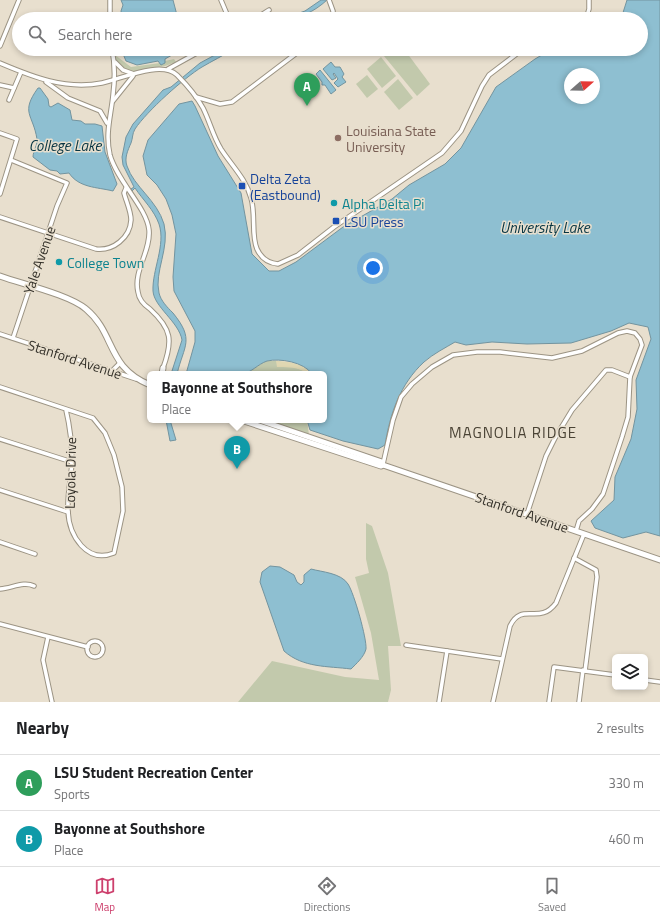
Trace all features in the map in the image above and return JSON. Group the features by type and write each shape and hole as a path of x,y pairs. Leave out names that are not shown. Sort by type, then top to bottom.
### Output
{"street":[{"path":"14,12 19,0"},
{"path":"110,0 110,12"},
{"path":"221,0 226,12"},
{"path":"329,0 334,12"},
{"path":"587,12 589,0"},
{"path":"0,46 12,17"},
{"path":"113,56 114,80 107,136 110,156 118,175 145,216 149,226 147,245 137,279 137,291 141,301 161,320 168,332 169,345 162,371"},
{"path":"0,63 40,79 74,85 88,85 114,80 147,70 168,69 191,56"},
{"path":"196,97 220,104 232,102 293,56"},
{"path":"168,69 177,75 196,97 222,150 249,190 253,206 257,250 268,261 281,264 298,255 334,227 437,157 447,148 461,131 485,80 499,66 513,56"},
{"path":"114,59 123,70 135,74"},
{"path":"9,100 21,72"},
{"path":"112,104 122,87 135,74"},
{"path":"40,79 68,98 100,111 108,124"},
{"path":"0,85 14,88"},
{"path":"0,133 17,139 0,194"},
{"name":"Yale Avenue","path":"11,160 67,183 57,206 13,338"},
{"path":"0,216 96,249 106,248 117,244 125,236 131,220 124,193 126,188"},
{"path":"0,276 73,300 88,310 100,326 120,363 139,380"},
{"path":"383,465 393,420 401,398 412,384 432,367 453,355 476,352 500,352 552,358 582,351 618,333 627,331 635,334 640,339 642,345 630,377 628,417 603,494 592,509 579,521 576,531"},
{"name":"Stanford Avenue","path":"0,334 147,384"},
{"path":"112,371 120,363"},
{"path":"527,514 546,456 572,410 606,370 612,370 630,377"},
{"path":"0,387 66,410"},
{"name":"Loyola Drive","path":"66,410 93,418 105,433 114,455 122,487 123,511 114,553 107,556 94,556 81,547 74,534 68,512 72,462 70,430 66,410"},
{"name":"Stanford Avenue","path":"250,423 381,466 383,465 660,560"},
{"name":"Stanford Avenue","path":"268,423 364,455 382,462 383,465"},
{"path":"0,439 72,462"},
{"path":"0,490 68,512"},
{"path":"493,702 510,626 515,617 522,614 542,614 550,611 556,602 584,534"},
{"path":"0,542 36,554"},
{"path":"574,558 596,570 597,577 579,702"},
{"path":"0,589 26,583 34,586"},
{"path":"0,624 88,647"},
{"path":"48,637 43,660 52,702"},
{"path":"91,642 97,642 102,645 103,651 99,656 93,657 88,653 88,647 91,642"},
{"path":"406,645 502,658"},
{"path":"439,702 447,651"},
{"path":"548,702 554,667 612,675"},
{"path":"648,680 660,682"}],"green space":[{"path":"115,56 131,67 160,63 161,65 165,63 165,61 174,59 176,62 165,66 130,72 124,69 117,61"},
{"path":"384,56 409,56 430,84 417,96"},
{"path":"381,57 396,76 382,88 367,69"},
{"path":"367,75 378,89 367,98 356,84"},
{"path":"398,79 413,98 399,110 384,92"},
{"path":"266,361 279,361 304,371 249,371"},
{"path":"274,423 307,423 309,435"},
{"path":"366,523 372,526 388,573 401,646 388,646 391,690 388,702 238,702 272,661 345,677 379,680 371,633 355,577 369,573 366,559"}],"sand":[{"path":"276,361 301,365 309,371 303,371 295,368 277,367"}],"water":[{"path":"121,0 173,0 176,12 121,12 123,5"},
{"path":"321,0 327,0 310,12 302,12"},
{"name":"University Lake","path":"627,0 660,0 660,536 646,532 623,538 595,528 591,521 614,500 615,477 631,439 637,409 636,380 651,339 648,327 629,323 611,331 571,343 527,344 492,342 466,345 455,342 424,362 408,380 393,411 385,445 378,449 343,441 310,430 308,423 327,423 327,371 309,371 298,364 272,360 267,361 250,371 187,371 195,342 195,331 174,291 173,277 176,234 172,215 166,199 157,185 147,175 143,156 148,140 179,104 192,101 218,156 241,193 252,254 269,271 279,271 296,262 343,227 392,199 409,185 445,164 461,148 496,87 540,56 648,56 648,12 623,12"},
{"path":"124,56 170,56 165,59 165,63 161,65 158,61 137,65 126,61"},
{"path":"213,56 221,56 194,72 166,95 148,113 134,131 126,157 126,163 130,174 161,215 164,224 165,242 158,285 159,293 166,306 180,322 186,337 185,349 178,371 172,371 182,340 180,333 154,297 153,291 154,275 160,249 161,232 157,219 151,210 135,188 132,191 131,189 134,187 123,165 122,157 126,137 133,124 163,90 171,87 200,63"},
{"path":"331,62 335,67 340,67 344,74 342,77 346,82 338,87 334,83 338,79 334,73 333,74 336,78 332,80 323,69"},
{"path":"320,70 336,90 331,94 325,85 322,85 322,82 316,74"},
{"name":"College Lake","path":"38,88 40,88 48,99 49,106 51,107 58,103 70,110 72,120 81,121 85,124 102,126 105,152 117,184 113,191 95,188 78,182 69,173 60,174 57,171 50,170 33,157 37,139 29,114 29,109 33,96"},
{"path":"167,423 171,423 176,440 170,441"},
{"path":"270,566 280,567 294,575 297,582 301,585 304,582 304,575 311,569 336,575 345,580 351,589 360,616 366,644 366,649 362,658 351,669 316,665 299,661 284,651 260,582 262,572"}],"place":[{"name":"LSU Student Recreation Center","path":"307,106"},
{"name":"Louisiana State University","path":"338,138"},
{"name":"Delta Zeta (Eastbound)","path":"242,186"},
{"name":"Alpha Delta Pi","path":"334,203"},
{"name":"LSU Press","path":"336,221"},
{"name":"College Town","path":"59,262"},
{"name":"Bayonne at Southshore","path":"237,469"}],"district":[{"name":"MAGNOLIA RIDGE","path":"513,432"}]}
